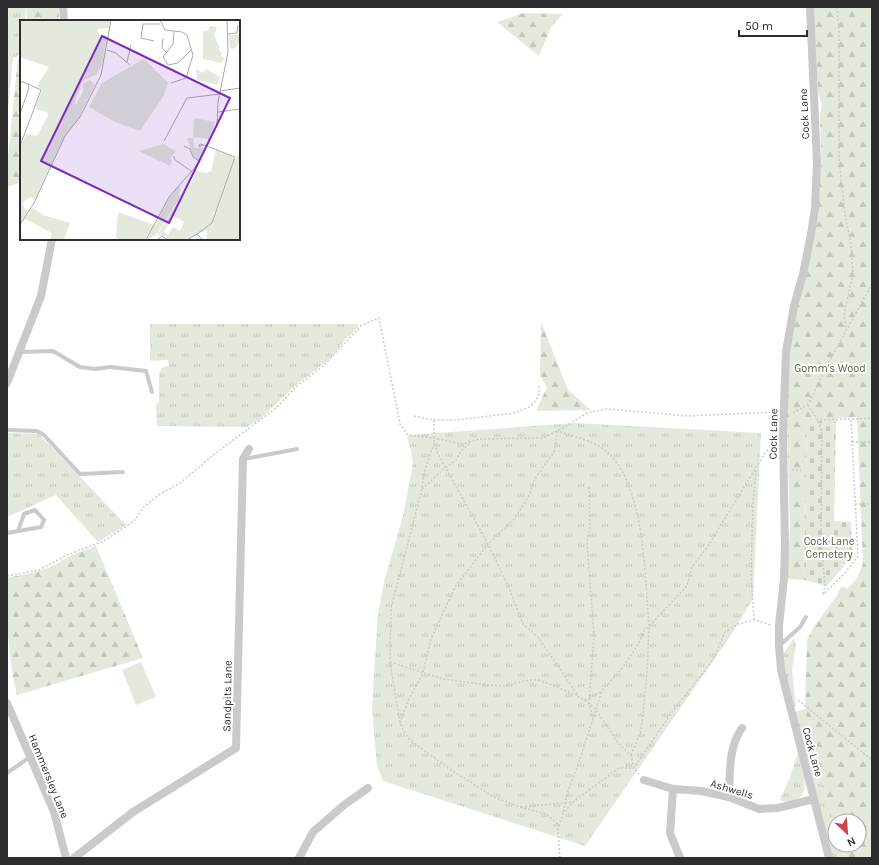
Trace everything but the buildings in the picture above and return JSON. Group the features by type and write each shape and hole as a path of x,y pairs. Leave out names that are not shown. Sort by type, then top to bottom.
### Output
{"street":[{"path":"63,7 64,20"},
{"name":"Cock Lane","path":"810,7 817,138 815,208 810,241 794,306 786,352 783,434 785,547 784,579 779,625 779,646 781,670 829,858"},
{"path":"7,383 41,296 52,240"},
{"name":"Sandpits Lane","path":"74,858 133,812 236,748 243,459 249,449"},
{"name":"Hammersley Lane","path":"7,703 54,812 66,858"},
{"path":"729,797 730,761 738,734 742,728"},
{"name":"Ashwells","path":"644,780 673,788 701,791 729,797 759,809 778,808 814,799"},
{"path":"299,858 313,832 344,805 368,788"},
{"path":"673,788 670,833 680,858"}],"lane":[{"path":"19,352 53,352 80,367 95,369 110,367 146,371 152,392"},
{"path":"7,430 37,431 44,434 80,474 123,472"},
{"path":"243,459 297,449"},
{"path":"7,533 18,531 41,526 44,520 35,510 24,514 18,531"},
{"path":"779,646 800,627 806,617"},
{"path":"7,773 30,756"}],"path":[{"path":"837,7 839,33 839,158 850,245 852,274 844,316 846,329"},
{"path":"793,413 808,405 812,399 828,363 872,284"},
{"path":"7,576 39,570 67,555 104,541 134,521 144,507 160,494 180,483 216,453 276,408 296,387 323,366 362,324 379,318 400,424 408,435 434,438 461,444 480,439 543,438 558,431 587,413 606,409 687,416 778,412"},
{"path":"414,416 434,420 456,420 516,413 531,406 536,400 539,394 539,385"},
{"path":"808,405 818,420 822,432 821,541 825,586 823,596 846,573 858,556 851,419"},
{"path":"818,420 872,418"},
{"path":"434,420 434,443 424,473 422,489 391,608 390,662 400,723 410,740 450,770 494,797 520,807 546,814 559,825"},
{"path":"400,723 408,701 423,673 431,639 455,587 488,544 514,519 529,496 534,480 554,452 558,431"},
{"path":"558,431 581,437 606,451 622,470 634,501 642,537 649,626 647,673 642,722 640,734 631,755"},
{"path":"560,858 558,828 565,802 602,692 623,667 639,643 644,631 687,586 692,567 708,546 765,453 783,434"},
{"path":"422,489 456,460 461,451 471,442"},
{"path":"852,442 872,442"},
{"path":"434,443 445,468 488,544 509,588 523,624 538,637 579,696"},
{"path":"754,620 751,574 753,505 756,467"},
{"path":"589,487 590,527 587,542 594,635 590,698 593,721"},
{"path":"855,504 870,504 872,502"},
{"path":"821,541 834,541"},
{"path":"634,768 672,712 713,660 725,632 738,624 754,620 775,626 779,625"},
{"path":"390,662 443,679 488,686 504,686 529,680 539,680 579,696 590,703 618,743 631,755 634,768"},
{"path":"585,700 602,692"},
{"path":"797,699 872,760"},
{"path":"563,813 573,802 619,768 634,768"},
{"path":"520,807 573,802"}],"green space":[{"path":"7,7 26,7 25,20 20,20 20,54 13,58 7,121"},
{"path":"27,7 59,7 59,20 27,20"},
{"name":"Gomm's Wood","path":"813,7 872,7 872,858 845,858 843,853 867,853 867,813 832,813 819,769 805,709 807,640 815,625 836,597 841,587 848,588 857,578 863,564 857,417 837,418 836,422 807,422 804,580 787,579 790,528 786,383 791,335 819,204 821,150 820,117 822,105 818,93"},
{"path":"524,13 563,14 551,27 539,56 497,22"},
{"path":"20,57 20,182 7,187 7,169 18,58"},
{"path":"541,322 568,390 591,410 536,411 547,387 540,375"},
{"path":"150,324 359,324 332,357 295,386 259,420 247,427 157,426 156,404 159,403 159,374 162,368 169,365 168,360 150,361"},
{"name":"Cock Lane Cemetery","path":"807,421 836,422 834,521 851,522 852,556 827,586 804,580"},
{"path":"575,423 761,433 753,599 731,635 585,846 383,781 377,766 372,711 378,614 384,582 403,516 413,463 407,437 408,435"},
{"path":"7,434 38,434 42,437 126,525 98,542 56,495 7,517"},
{"path":"96,546 143,658 17,695 9,651 7,578 36,572 53,566 72,555"},
{"path":"794,638 796,644 792,671 796,705 794,706 785,674 782,656"},
{"path":"141,662 156,697 136,705 122,670"},
{"path":"805,709 819,769 832,813 827,813 827,842 795,712"},
{"path":"798,752 805,786 803,792 800,797 795,800 787,802 780,800 790,777"},
{"path":"830,853 843,853 845,858 831,858"}]}
